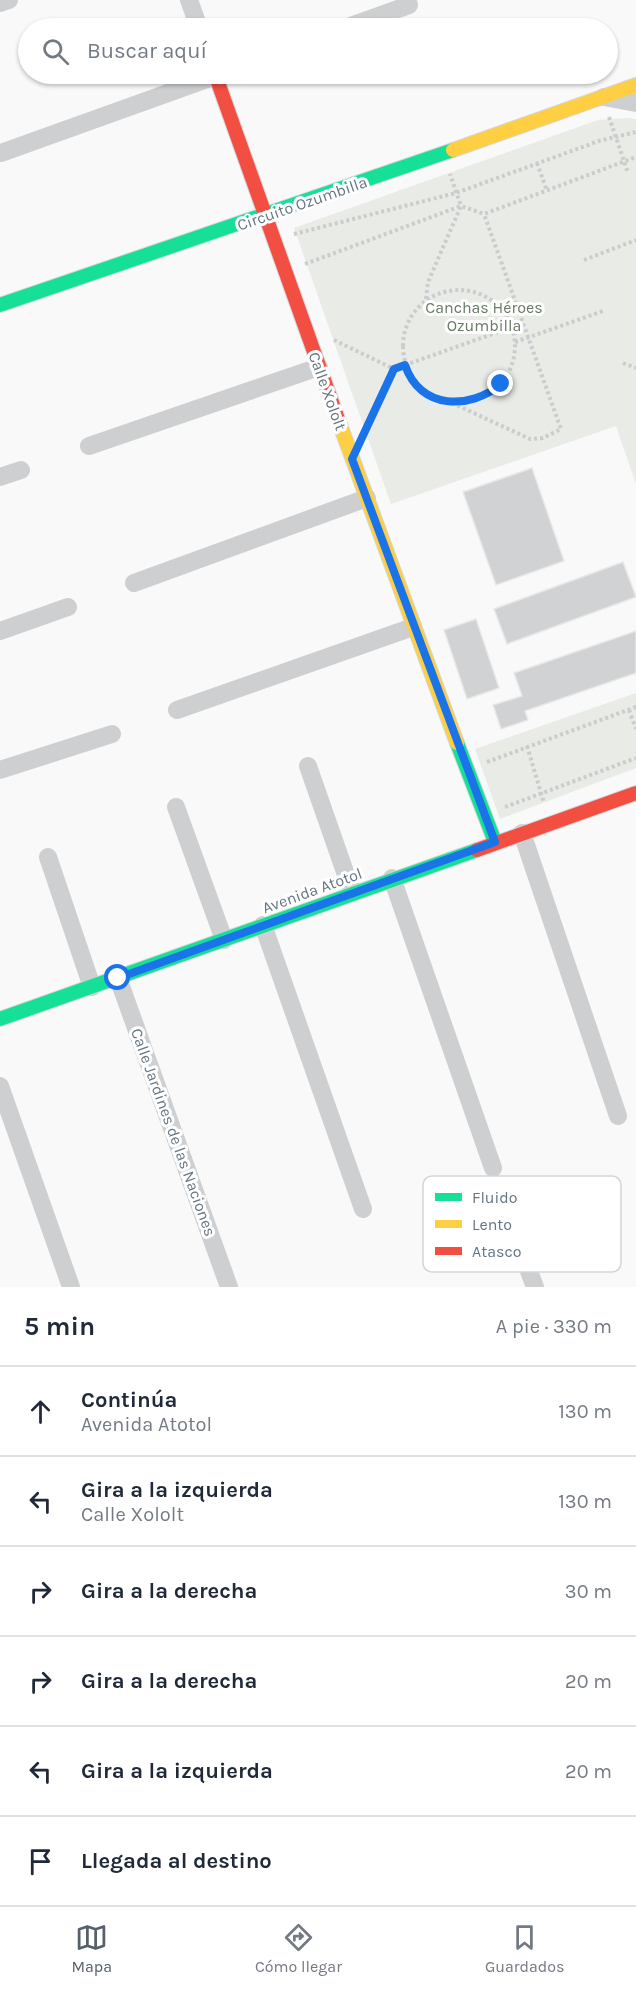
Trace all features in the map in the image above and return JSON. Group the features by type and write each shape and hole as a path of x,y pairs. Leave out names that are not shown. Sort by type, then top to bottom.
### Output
{"street":[{"path":"0,3 9,0"},
{"path":"189,0 195,18"},
{"path":"373,18 409,5"},
{"path":"1,153 190,84"},
{"name":"Calle Xololt","path":"220,84 352,459 495,842"},
{"name":"Circuito Ozumbilla","path":"0,305 265,216 636,85"},
{"name":"Circuito Ozumbilla","path":"603,97 636,103"},
{"path":"89,446 319,367"},
{"path":"0,477 21,470"},
{"path":"134,583 367,498"},
{"path":"0,631 68,607"},
{"path":"177,711 413,627"},
{"path":"0,770 112,734"},
{"path":"308,766 352,892"},
{"name":"Avenida Atotol","path":"0,1019 352,892 636,793"},
{"path":"176,807 224,940"},
{"path":"522,833 618,1116"},
{"path":"48,857 92,987"},
{"path":"392,878 493,1168"},
{"path":"263,925 363,1209"},
{"name":"Calle Jardines de las Naciones","path":"118,978 230,1287"},
{"path":"0,1086 71,1287"},
{"path":"529,1272 535,1287"}],"path":[{"path":"603,97 628,173"},
{"path":"273,239 456,193 616,136 636,132"},
{"path":"426,300 428,282 461,206 443,153"},
{"path":"285,271 461,206 484,214 636,158"},
{"path":"537,164 547,191"},
{"path":"451,402 471,402 488,395 501,384 511,369 516,352 512,327 497,304 482,294 453,291 444,292 426,300 412,314 404,331 402,351 405,365 417,385 433,397 451,402 530,439 543,438 561,429 484,214"},
{"path":"584,260 636,240"},
{"path":"515,342 603,311"},
{"path":"304,326 394,369"},
{"path":"352,459 394,369 512,327"},
{"path":"623,363 636,368"},
{"path":"467,770 636,707"},
{"path":"629,710 636,729"},
{"path":"527,746 551,822"},
{"path":"484,815 636,758"}],"green space":[{"name":"Canchas Héroes Ozumbilla","path":"636,119 636,484 616,426 391,504 294,228 598,120"},
{"path":"636,693 636,768 500,819 475,749"}],"building":[{"path":"532,468 564,561 496,585 463,492"},
{"path":"623,562 636,597 507,644 494,609"},
{"path":"476,619 499,688 467,699 444,630"},
{"path":"636,631 636,673 525,711 528,720 501,729 493,705 522,696 514,673"}],"traffic: fast":[{"path":"0,305 453,150"},
{"path":"457,743 495,842"},
{"path":"0,1019 477,850"}],"traffic: slow":[{"path":"453,150 636,85"},
{"path":"339,422 457,743"}],"traffic: jam":[{"path":"219,84 339,422"},
{"path":"477,850 636,793"}],"route":[{"path":"118,978 495,842 352,459 394,369 405,365 417,385 433,397 451,402 471,402 488,395 501,384"}]}
